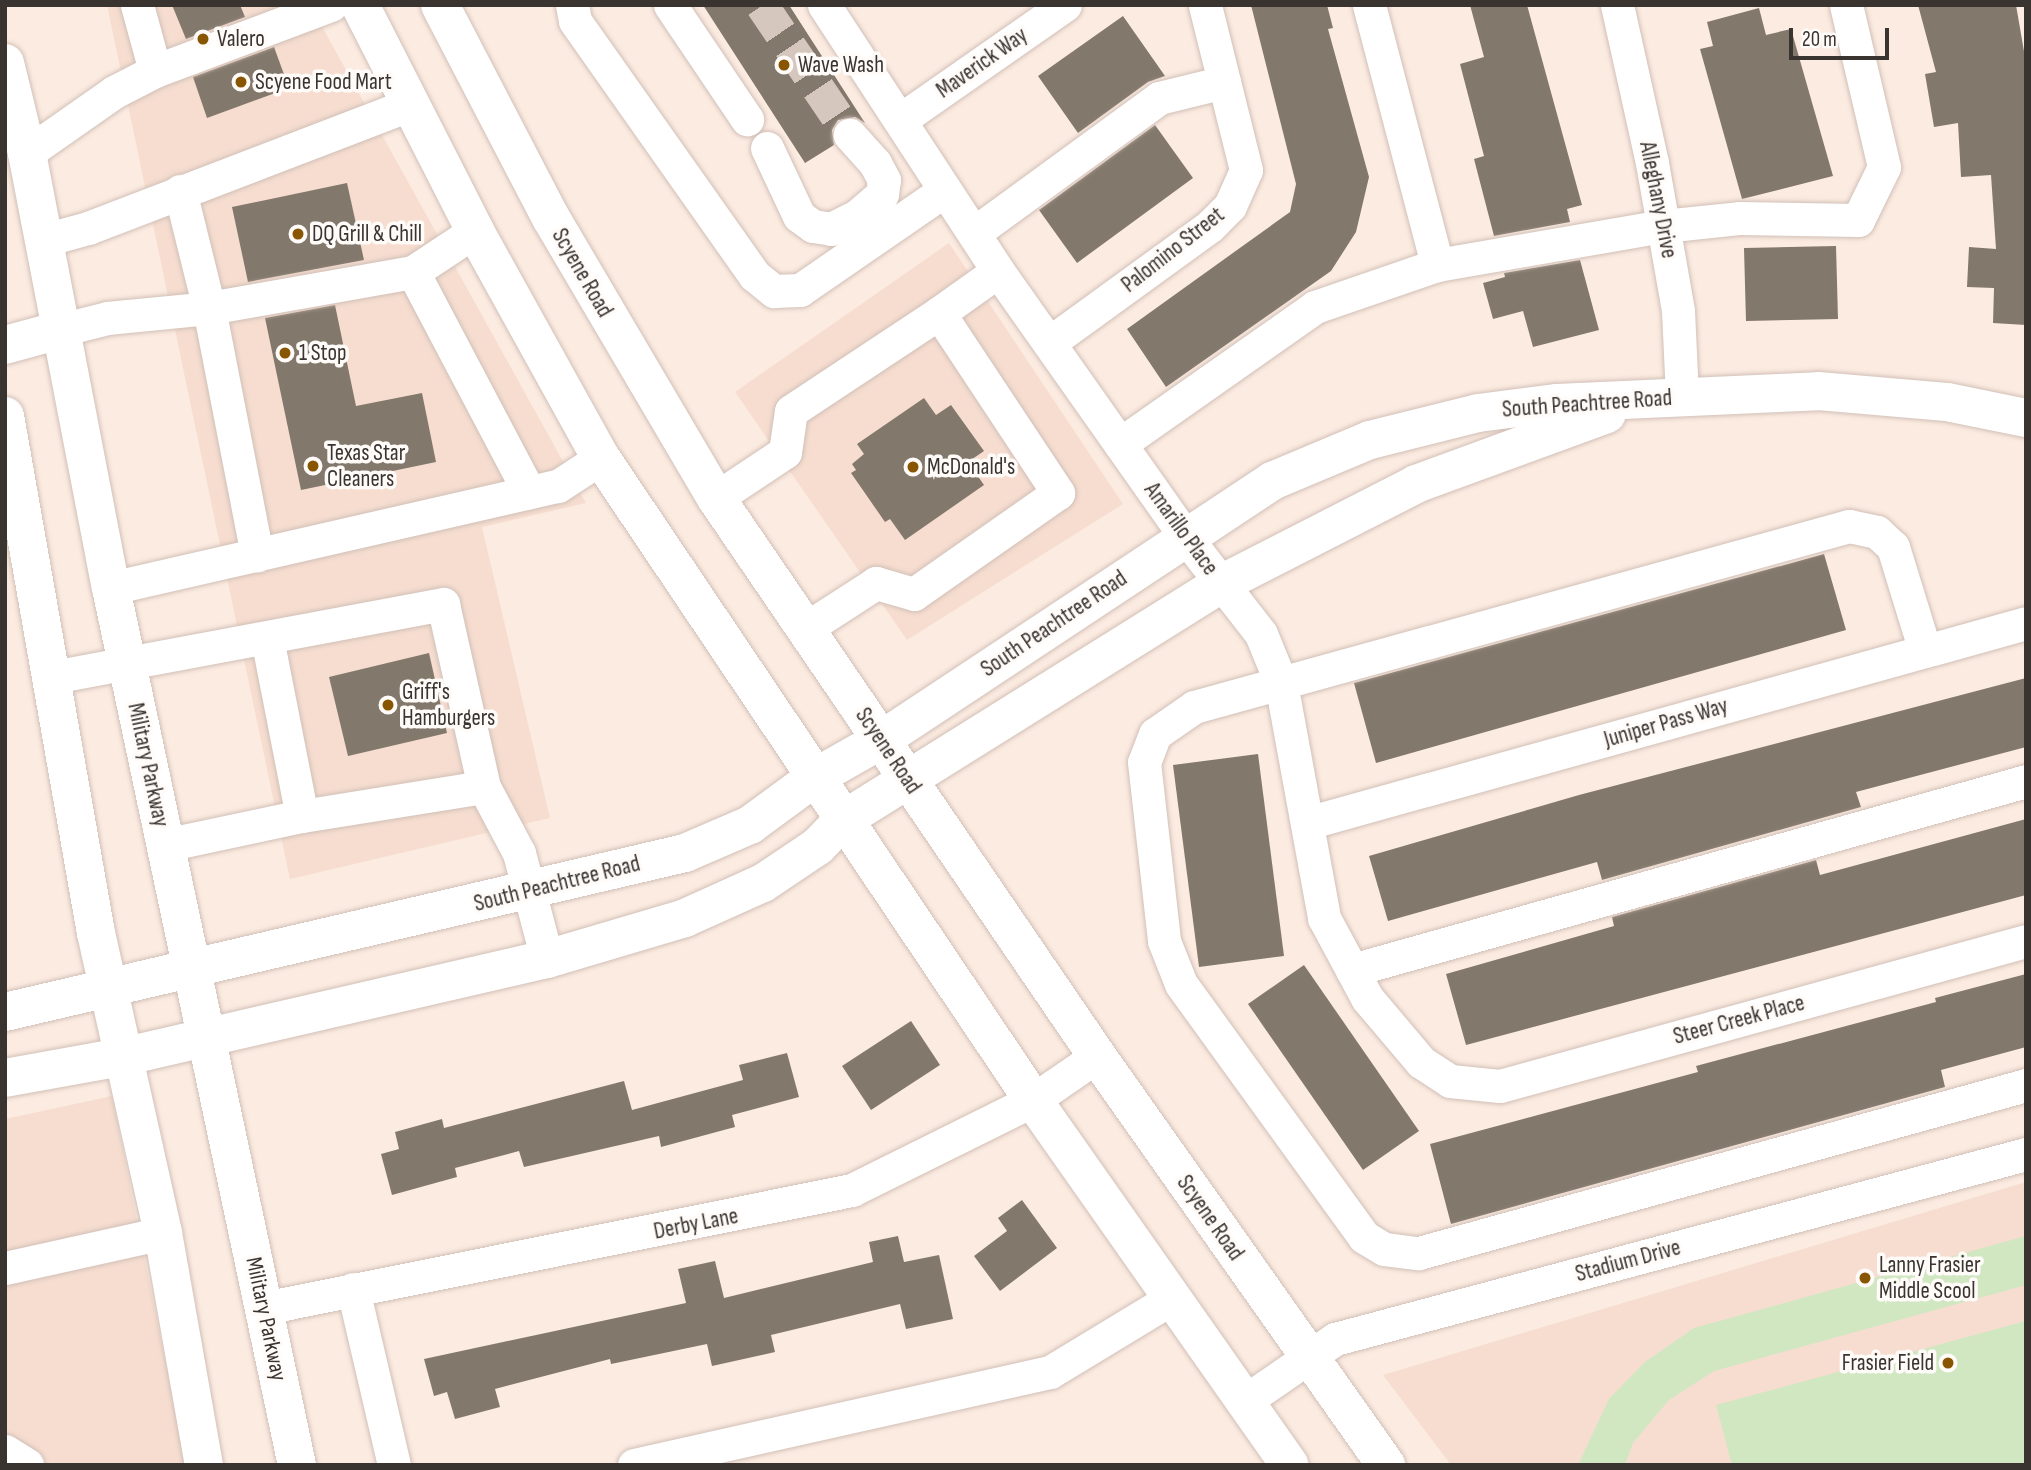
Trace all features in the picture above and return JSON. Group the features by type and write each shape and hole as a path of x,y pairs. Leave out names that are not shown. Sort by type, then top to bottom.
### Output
{"main road":[{"path":"360,5 475,231 601,458 1033,1100 1290,1465"},
{"name":"Scyene Road","path":"440,5 551,218 716,498 1097,1056 1307,1357 1386,1465"},
{"name":"Military Parkway","path":"5,63 27,153 127,665 297,1465"},
{"path":"5,345 60,330"},
{"name":"South Peachtree Road","path":"5,1012 108,992 685,853 750,825 814,778 881,740 1184,535 1272,481 1370,440 1478,413 1667,398 1818,391 1947,402 2026,418"},
{"path":"5,1078 121,1057 547,959 685,918 763,883 818,846 843,820 1221,584 1416,484 1506,448 1667,398"},
{"path":"5,416 108,992 163,1233 204,1465"}],"street":[{"path":"137,5 155,71"},
{"path":"27,153 114,92 155,71 331,5"},
{"path":"572,5 575,21 747,264 774,291 800,290 945,190"},
{"path":"670,5 747,119"},
{"name":"Maverick Way","path":"900,120 1065,5"},
{"name":"Palomino Street","path":"1049,343 1210,226 1230,206 1247,170 1205,5"},
{"path":"1369,5 1437,265"},
{"name":"Alleghany Drive","path":"1617,5 1664,226 1678,311 1667,398"},
{"path":"1120,444 1315,307 1437,265 1664,226 1740,218 1858,220 1884,167 1846,5"},
{"name":"Amarillo Place","path":"831,8 998,271 1184,535 1261,634 1281,682 1324,918 1367,998 1421,1062 1450,1081"},
{"path":"974,233 1159,98 1224,82"},
{"path":"44,240 409,105"},
{"path":"766,148 799,216 813,226 831,229 857,216 882,194 884,180 876,163 850,135"},
{"path":"180,191 209,308 257,555"},
{"path":"60,330 107,318 209,308 413,272 475,231"},
{"path":"716,498 785,452 791,411 998,271"},
{"path":"413,272 529,492"},
{"path":"805,629 876,583 914,594 1058,493 939,313"},
{"path":"111,588 558,486 601,458"},
{"path":"1925,651 1893,547 1877,532 1849,526 1194,707 1155,734 1144,762 1164,942 1181,984 1364,1237 1384,1249 1419,1253 2026,1085"},
{"path":"52,677 443,604 484,787 519,853 547,959"},
{"name":"Juniper Pass Way","path":"1307,823 2026,623"},
{"path":"267,638 302,816"},
{"path":"1352,970 2026,781"},
{"path":"165,845 302,816 484,787"},
{"name":"Steer Creek Place","path":"1450,1081 1500,1086 2026,941"},
{"name":"Derby Lane","path":"264,1308 852,1191 1033,1100 1097,1056"},
{"name":"Stadium Drive","path":"1245,1401 1335,1339 2026,1154"},
{"path":"5,1268 163,1233"},
{"path":"353,1289 394,1465"},
{"path":"634,1465 1050,1372 1172,1298"},
{"path":"5,1451 27,1465"}],"shaded area":[{"path":"107,5 310,5 586,503 482,527 550,818 290,879"},
{"path":"949,243 1123,504 907,640 735,392"},
{"path":"112,1096 186,1465 5,1465 5,1119"},
{"name":"Lanny Frasier Middle Scool","path":"2026,1182 2026,1465 1451,1465 1383,1375"}],"green space":[{"path":"2026,1236 2026,1285 1714,1371 1669,1400 1633,1443 1625,1465 1578,1465 1609,1399 1645,1362 1694,1328"},
{"name":"Frasier Field","path":"2026,1321 2026,1465 1732,1465 1716,1405"}],"building":[{"name":"Valero","path":"172,5 240,5 245,17 186,39"},
{"name":"Wave Wash","path":"703,5 789,5 865,123 855,117 838,120 832,130 834,145 805,163"},
{"path":"1251,5 1327,5 1333,28 1328,29 1369,177 1356,232 1331,271 1166,387 1127,329 1290,212 1296,184"},
{"path":"1470,5 1527,5 1582,205 1567,209 1570,222 1494,236 1474,159 1484,156 1460,64 1484,57"},
{"path":"1918,5 2016,5 2026,63 2026,325 1993,323 1994,288 1967,287 1969,247 1996,249 1991,175 1961,177 1958,123 1934,127 1925,74 1936,72"},
{"path":"1759,8 1766,35 1791,29 1833,176 1742,199 1700,49 1713,46 1707,22"},
{"path":"1123,16 1165,76 1148,82 1078,133 1038,76"},
{"name":"Scyene Food Mart","path":"274,47 289,88 207,118 193,77"},
{"path":"1155,125 1193,178 1077,263 1039,210"},
{"name":"DQ Grill & Chill","path":"347,183 364,260 248,282 232,207"},
{"path":"1836,246 1838,319 1746,321 1744,248"},
{"path":"1580,260 1599,330 1533,347 1523,311 1493,319 1483,283 1505,277 1504,273"},
{"path":"335,305 356,406 422,393 436,462 301,490 265,318"},
{"name":"McDonald's","path":"924,398 936,415 951,405 984,451 968,462 984,485 905,540 890,519 885,522 851,473 856,470 852,464 864,454 857,444"},
{"path":"1824,554 1846,630 1376,763 1354,683"},
{"name":"Griff's Hamburgers","path":"429,653 447,733 348,756 329,677"},
{"path":"2026,678 2026,747 1856,792 1861,807 1602,880 1597,862 1388,921 1369,856 1579,795"},
{"path":"1258,754 1284,956 1199,967 1173,765"},
{"path":"2026,819 2026,895 1466,1045 1446,974 1614,926 1612,917 1816,860 1820,875"},
{"path":"1304,965 1419,1131 1363,1170 1248,1004"},
{"path":"2026,974 2026,1047 1941,1070 1945,1087 1451,1224 1430,1144 1698,1072 1696,1066 1936,1002 1935,998"},
{"path":"911,1021 940,1065 871,1110 842,1066"},
{"path":"787,1053 799,1097 732,1115 735,1127 661,1147 659,1136 524,1167 519,1151 455,1168 457,1177 392,1195 381,1154 399,1149 395,1132 442,1119 444,1128 624,1081 632,1110 743,1080 739,1065"},
{"path":"1022,1200 1057,1248 1000,1291 974,1256 1007,1231 998,1218"},
{"path":"898,1236 904,1262 939,1255 953,1319 906,1329 900,1304 771,1335 775,1352 712,1366 707,1344 611,1364 610,1359 495,1389 500,1407 455,1419 447,1392 434,1396 424,1359 686,1303 678,1269 715,1261 724,1298 873,1262 869,1242"}],"tunnel":[{"path":"762,5 850,135"}],"place":[{"name":"Valero","path":"203,39"},
{"name":"Wave Wash","path":"784,65"},
{"name":"Scyene Food Mart","path":"241,82"},
{"name":"DQ Grill & Chill","path":"298,234"},
{"name":"1 Stop","path":"285,353"},
{"name":"Texas Star Cleaners","path":"313,466"},
{"name":"McDonald's","path":"913,467"},
{"name":"Griff's Hamburgers","path":"388,705"},
{"name":"Lanny Frasier Middle Scool","path":"1865,1278"},
{"name":"Frasier Field","path":"1948,1363"}]}
